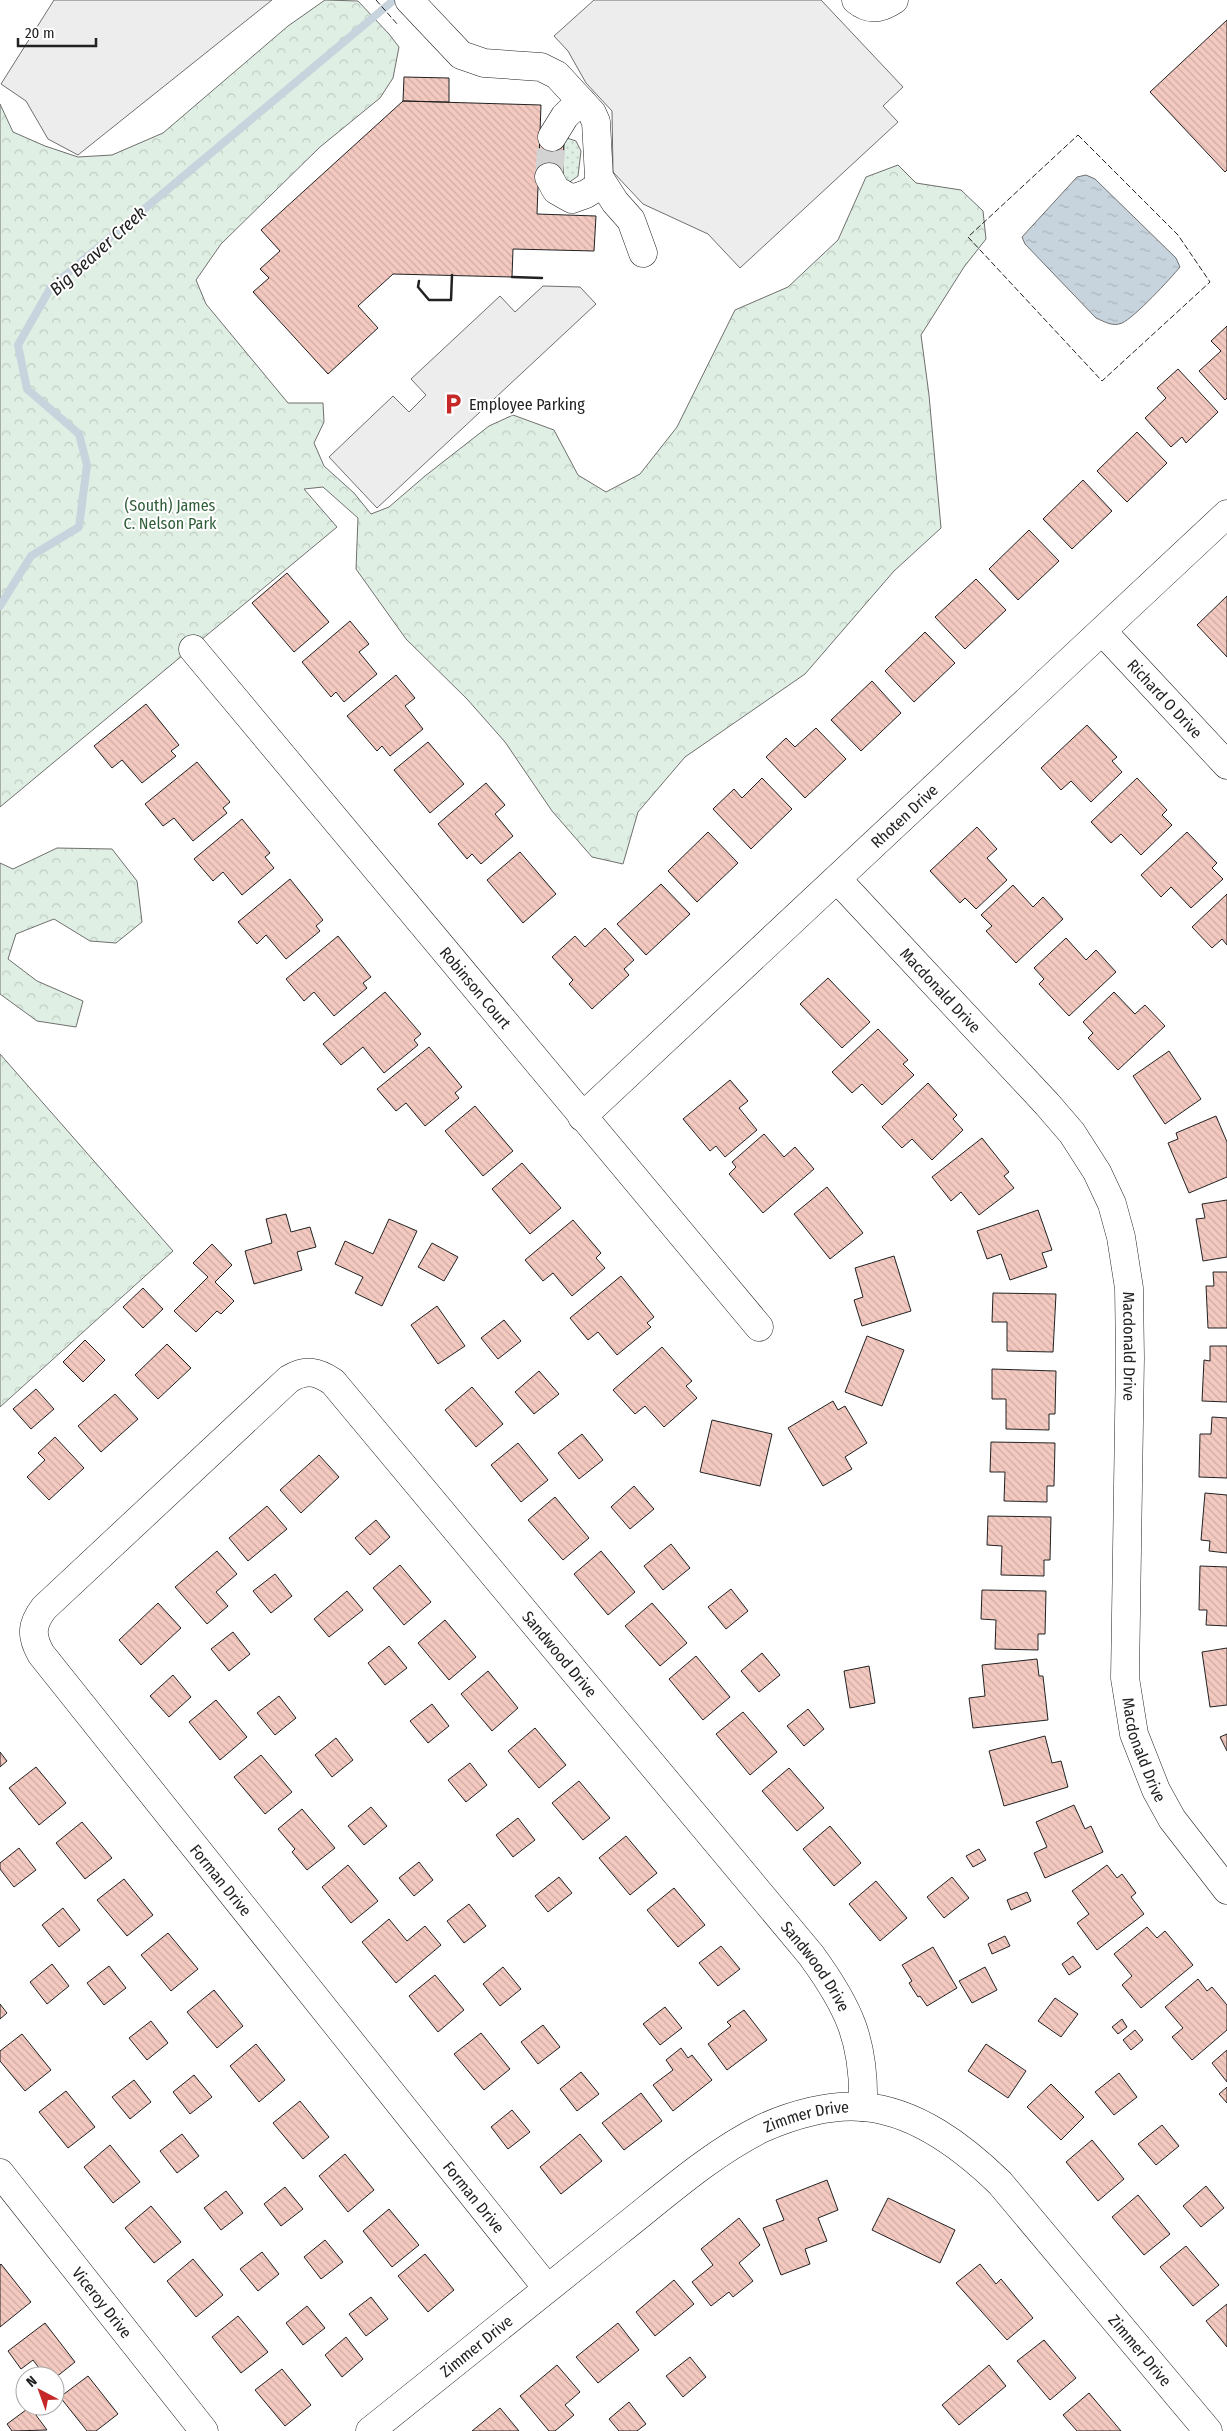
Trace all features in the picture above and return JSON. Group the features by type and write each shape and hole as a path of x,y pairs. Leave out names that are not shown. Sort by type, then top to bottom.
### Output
{"street":[{"path":"856,0 869,8 877,8 894,0"},
{"path":"413,4 461,55 484,64 541,67 558,75 581,101 596,122 597,170 602,184 631,220 643,252"},
{"path":"552,136 565,116 581,101"},
{"path":"549,176 556,190 572,199 586,194 602,184"},
{"name":"Rhoten Drive","path":"582,1117 1103,632 1227,514"},
{"name":"Richard O Drive","path":"1103,632 1227,765"},
{"name":"Robinson Court","path":"193,649 759,1327"},
{"name":"Macdonald Drive","path":"838,879 1072,1133 1096,1172 1112,1204 1121,1237 1129,1288 1130,1358 1125,1678 1134,1734 1156,1790 1178,1827 1227,1890"},
{"name":"Sandwood Drive","path":"176,1484 290,1379 300,1373 310,1372 321,1373 333,1382 829,1979 853,2027 863,2061 863,2107"},
{"name":"Forman Drive","path":"176,1484 44,1608 36,1619 32,1630 35,1643 53,1670 547,2288"},
{"name":"Zimmer Drive","path":"370,2431 547,2288 672,2190 741,2140 787,2119 838,2107 863,2107 917,2122 945,2137 976,2159 1000,2183 1208,2431"},
{"name":"Viceroy Drive","path":"0,2173 204,2431"}],"green space":[{"name":"(South) James C. Nelson Park","path":"325,0 358,1 389,34 399,47 393,78 380,98 320,147 221,244 196,280 206,304 288,403 323,403 324,422 314,443 324,466 354,493 371,514 389,507 489,426 513,415 554,430 578,475 606,492 640,474 677,427 735,310 788,287 838,240 866,177 898,165 916,183 961,190 983,211 986,239 964,267 921,335 929,395 941,528 894,571 805,674 685,757 638,812 623,864 592,857 552,811 505,742 467,699 406,639 356,569 358,518 323,487 304,489 337,527 0,807 0,104 13,132 45,146 78,157 112,155 163,133 288,26"},
{"path":"564,137 576,141 581,151 578,176 567,184 563,176"},
{"path":"57,848 112,849 137,881 142,922 116,943 90,941 54,919 16,934 8,959 37,981 83,1001 76,1027 37,1021 0,994 0,863 13,869"},
{"path":"0,1054 173,1251 0,1407"}],"shaded area":[{"path":"54,0 272,0 78,155 48,139 26,101 1,84"},
{"path":"594,0 821,0 903,87 883,106 898,122 740,268 708,234 643,204 613,172 612,111 586,83 568,51 554,36"},
{"name":"Employee Parking","path":"543,286 580,287 596,304 377,508 329,457 393,396 409,412 426,395 411,379 500,296 515,312"}],"water":[{"path":"1086,175 1095,179 1176,258 1180,267 1143,306 1128,320 1119,324 1109,324 1096,318 1025,244 1022,237 1077,177"}],"building":[{"path":"1227,20 1227,170 1225,172 1150,92"},
{"path":"404,77 449,78 449,102 403,101"},
{"path":"403,101 541,105 537,214 596,216 594,251 513,249 512,277 393,274 358,306 378,328 328,374 253,292 269,278 260,269 280,251 261,230"},
{"path":"540,136 564,137 563,177 538,176"},
{"path":"1227,326 1227,398 1225,400 1199,371 1221,351 1211,341"},
{"path":"1178,369 1218,412 1186,443 1182,437 1171,447 1145,418 1166,398 1157,388"},
{"path":"1137,432 1167,463 1127,502 1097,471"},
{"path":"1083,480 1112,511 1072,549 1043,519"},
{"path":"1029,530 1059,561 1018,600 989,569"},
{"path":"287,573 329,622 294,652 252,603"},
{"path":"976,579 1006,610 965,649 935,617"},
{"path":"1227,596 1227,657 1197,625"},
{"path":"350,621 369,644 359,652 377,674 344,702 336,692 331,697 302,662"},
{"path":"925,632 955,663 914,702 885,671"},
{"path":"396,675 415,698 405,706 423,729 390,756 382,746 377,751 347,716"},
{"path":"872,681 901,713 861,751 831,720"},
{"path":"146,704 179,745 171,751 176,756 142,783 122,760 112,768 94,746"},
{"path":"1087,725 1117,757 1112,761 1122,772 1091,802 1071,781 1061,790 1041,768"},
{"path":"816,728 846,759 805,798 766,757 786,738 795,747"},
{"path":"428,742 464,784 430,813 394,770"},
{"path":"197,762 230,802 223,808 227,813 193,841 174,818 163,826 145,804"},
{"path":"762,778 792,809 751,849 713,809 734,789 742,798"},
{"path":"1137,778 1167,810 1162,815 1172,825 1141,855 1121,834 1111,843 1091,822"},
{"path":"486,783 505,805 495,814 513,836 481,864 472,854 467,859 438,824"},
{"path":"242,819 270,853 265,857 274,868 242,895 223,872 213,881 194,859"},
{"path":"977,827 997,849 987,858 1007,880 976,909 965,898 960,903 930,871"},
{"path":"708,832 738,863 697,902 668,871"},
{"path":"1187,832 1217,863 1212,868 1223,879 1191,908 1171,887 1161,897 1141,875"},
{"path":"520,852 556,894 523,923 487,880"},
{"path":"290,879 323,920 316,926 320,931 286,959 266,935 257,944 238,922"},
{"path":"661,884 690,914 646,955 617,924"},
{"path":"1013,885 1033,907 1043,897 1063,919 1016,963 986,931 992,926 981,915"},
{"path":"1227,894 1227,945 1222,939 1212,948 1192,927"},
{"path":"605,928 634,960 624,969 629,975 592,1009 569,984 573,980 552,957 575,936 585,947"},
{"path":"338,936 371,977 363,983 367,988 334,1016 314,992 304,1001 286,979"},
{"path":"1066,938 1086,960 1096,950 1116,972 1069,1016 1039,984 1044,979 1034,968"},
{"path":"828,978 870,1022 842,1048 800,1004"},
{"path":"385,992 421,1034 414,1040 418,1045 384,1073 363,1047 341,1065 323,1044"},
{"path":"1114,992 1135,1014 1145,1005 1165,1026 1118,1070 1088,1038 1093,1033 1083,1022"},
{"path":"878,1029 908,1060 903,1064 914,1075 882,1105 862,1084 852,1093 832,1072"},
{"path":"429,1047 462,1087 455,1093 459,1098 425,1126 406,1103 396,1111 377,1089"},
{"path":"1169,1051 1201,1099 1165,1124 1133,1076"},
{"path":"730,1080 748,1101 739,1108 757,1130 725,1157 716,1146 710,1151 683,1119"},
{"path":"928,1083 957,1115 953,1119 963,1130 932,1160 912,1139 902,1148 882,1127"},
{"path":"475,1106 513,1151 483,1176 445,1131"},
{"path":"1216,1116 1227,1142 1227,1177 1189,1193 1168,1143 1178,1139 1176,1133"},
{"path":"764,1134 784,1157 795,1147 814,1169 763,1213 729,1174 736,1167 732,1162"},
{"path":"982,1138 1009,1172 1004,1176 1014,1188 979,1215 961,1192 951,1201 932,1177"},
{"path":"522,1163 561,1208 530,1234 492,1189"},
{"path":"827,1187 863,1233 830,1259 794,1214"},
{"path":"1227,1200 1227,1257 1203,1261 1196,1219 1205,1218 1202,1204"},
{"path":"1038,1210 1052,1250 1042,1253 1047,1267 1010,1280 1001,1254 987,1259 977,1231"},
{"path":"286,1214 291,1232 310,1227 316,1247 297,1252 302,1270 254,1284 245,1251 272,1243 266,1219"},
{"path":"389,1219 417,1231 382,1306 355,1293 363,1277 335,1264 345,1241 373,1254"},
{"path":"573,1220 601,1253 596,1258 605,1268 572,1296 553,1273 543,1281 525,1260"},
{"path":"432,1243 458,1257 444,1281 418,1267"},
{"path":"212,1244 232,1265 215,1282 234,1301 221,1314 217,1311 196,1332 174,1311 208,1277 193,1263"},
{"path":"894,1256 911,1311 862,1326 854,1300 863,1297 855,1268"},
{"path":"1213,1272 1227,1272 1227,1328 1208,1328 1206,1286 1214,1286"},
{"path":"621,1276 654,1317 647,1323 651,1327 617,1355 598,1332 588,1340 570,1318"},
{"path":"143,1288 163,1309 143,1328 123,1307"},
{"path":"993,1293 1056,1294 1053,1352 1007,1351 1007,1322 992,1322"},
{"path":"437,1306 465,1346 438,1364 411,1325"},
{"path":"504,1320 521,1341 498,1359 481,1338"},
{"path":"867,1336 904,1350 882,1406 845,1392"},
{"path":"85,1340 105,1360 83,1382 63,1362"},
{"path":"167,1344 191,1368 158,1399 135,1375"},
{"path":"1210,1346 1227,1346 1227,1402 1202,1401 1204,1360 1210,1361"},
{"path":"662,1347 692,1381 686,1386 697,1398 664,1427 645,1406 635,1414 613,1390"},
{"path":"992,1369 1056,1371 1055,1414 1049,1414 1049,1430 1006,1429 1006,1399 992,1399"},
{"path":"539,1371 559,1394 534,1414 515,1392"},
{"path":"472,1387 503,1424 476,1447 445,1410"},
{"path":"36,1389 54,1409 31,1429 13,1409"},
{"path":"115,1394 138,1419 101,1452 78,1426"},
{"path":"833,1401 838,1410 845,1406 867,1443 845,1457 852,1469 823,1486 788,1428"},
{"path":"1212,1417 1227,1418 1227,1478 1199,1477 1200,1434 1211,1434"},
{"path":"712,1420 772,1434 760,1486 700,1472"},
{"path":"582,1434 603,1460 579,1479 558,1453"},
{"path":"55,1437 84,1468 49,1500 27,1477 45,1460 38,1453"},
{"path":"991,1442 1055,1443 1054,1486 1047,1486 1047,1502 1004,1501 1005,1472 990,1472"},
{"path":"518,1443 548,1480 521,1502 491,1465"},
{"path":"319,1455 339,1477 301,1513 280,1490"},
{"path":"634,1486 654,1509 630,1529 611,1507"},
{"path":"1205,1493 1227,1495 1227,1553 1209,1551 1210,1541 1201,1540"},
{"path":"555,1497 589,1538 563,1560 528,1520"},
{"path":"267,1506 287,1529 248,1561 229,1538"},
{"path":"988,1516 1051,1517 1050,1560 1044,1560 1044,1576 1001,1575 1002,1546 987,1545"},
{"path":"376,1520 390,1537 370,1555 355,1538"},
{"path":"671,1544 690,1568 663,1590 644,1566"},
{"path":"217,1551 237,1574 216,1592 228,1606 207,1624 175,1587"},
{"path":"601,1551 635,1592 608,1615 574,1574"},
{"path":"400,1565 431,1602 404,1625 373,1588"},
{"path":"1200,1566 1227,1567 1227,1626 1206,1625 1207,1610 1199,1610"},
{"path":"275,1574 292,1596 271,1613 253,1591"},
{"path":"731,1589 748,1611 726,1629 708,1607"},
{"path":"982,1590 1046,1591 1045,1634 1038,1634 1038,1650 995,1649 996,1620 981,1619"},
{"path":"347,1591 363,1610 329,1637 314,1619"},
{"path":"158,1603 181,1628 141,1665 119,1640"},
{"path":"652,1603 687,1643 660,1666 625,1626"},
{"path":"445,1620 476,1657 449,1680 418,1643"},
{"path":"233,1632 250,1654 229,1671 211,1649"},
{"path":"389,1646 407,1668 385,1685 368,1663"},
{"path":"1227,1648 1227,1705 1210,1707 1202,1652"},
{"path":"762,1653 780,1675 759,1692 741,1671"},
{"path":"696,1656 730,1697 703,1720 669,1679"},
{"path":"1037,1659 1039,1676 1043,1676 1048,1720 973,1728 969,1698 985,1696 982,1665"},
{"path":"869,1666 875,1703 850,1708 844,1671"},
{"path":"488,1671 518,1708 492,1731 461,1694"},
{"path":"173,1675 191,1697 169,1717 150,1696"},
{"path":"279,1696 296,1718 275,1735 257,1713"},
{"path":"216,1700 247,1737 220,1760 189,1722"},
{"path":"432,1704 449,1726 428,1743 410,1721"},
{"path":"808,1709 824,1729 804,1746 787,1726"},
{"path":"743,1712 777,1752 750,1775 716,1734"},
{"path":"535,1728 566,1765 539,1788 508,1751"},
{"path":"1227,1734 1227,1751 1220,1737"},
{"path":"1045,1736 1052,1763 1061,1761 1068,1787 1004,1806 989,1751"},
{"path":"336,1738 353,1760 332,1777 315,1755"},
{"path":"0,1752 7,1761 0,1767"},
{"path":"261,1755 292,1792 265,1814 234,1777"},
{"path":"470,1763 487,1785 466,1802 448,1780"},
{"path":"36,1767 66,1803 39,1825 9,1788"},
{"path":"789,1768 824,1808 797,1831 762,1791"},
{"path":"579,1781 610,1818 583,1840 552,1803"},
{"path":"1074,1805 1085,1829 1091,1826 1103,1852 1045,1878 1034,1853 1047,1847 1036,1822"},
{"path":"371,1807 387,1826 364,1845 348,1826"},
{"path":"302,1809 335,1848 307,1870 292,1852 295,1849 278,1829"},
{"path":"518,1818 535,1840 513,1857 496,1835"},
{"path":"82,1822 112,1858 85,1879 56,1843"},
{"path":"830,1826 861,1863 834,1886 803,1849"},
{"path":"626,1836 657,1873 630,1895 599,1858"},
{"path":"19,1848 36,1870 14,1887 0,1869 0,1863"},
{"path":"979,1849 986,1860 973,1867 966,1856"},
{"path":"419,1862 433,1880 414,1896 399,1878"},
{"path":"348,1865 378,1901 351,1923 322,1887"},
{"path":"1107,1865 1117,1878 1122,1874 1136,1893 1131,1897 1144,1914 1097,1950 1077,1923 1089,1914 1072,1891"},
{"path":"559,1877 572,1893 548,1912 535,1896"},
{"path":"952,1877 969,1898 944,1918 927,1897"},
{"path":"124,1879 153,1915 127,1936 97,1900"},
{"path":"876,1881 907,1918 880,1941 849,1904"},
{"path":"674,1888 705,1925 678,1947 647,1910"},
{"path":"1027,1892 1031,1901 1011,1910 1007,1900"},
{"path":"469,1904 486,1926 464,1943 447,1921"},
{"path":"63,1908 80,1930 59,1947 42,1925"},
{"path":"389,1919 407,1941 425,1926 441,1945 396,1983 362,1942"},
{"path":"1147,1927 1157,1938 1165,1931 1193,1965 1141,2008 1122,1985 1132,1976 1114,1954"},
{"path":"168,1933 198,1969 171,1991 141,1955"},
{"path":"1005,1936 1010,1946 992,1954 988,1944"},
{"path":"721,1946 740,1969 718,1986 699,1963"},
{"path":"933,1947 957,1988 927,2006 920,1996 918,1997 909,1983 912,1981 902,1965"},
{"path":"1073,1956 1081,1967 1069,1975 1062,1964"},
{"path":"52,1964 69,1986 47,2004 30,1982"},
{"path":"109,1966 126,1988 104,2005 87,1983"},
{"path":"503,1967 521,1989 500,2006 483,1984"},
{"path":"985,1967 997,1990 972,2003 959,1981"},
{"path":"435,1975 464,2010 438,2032 409,1996"},
{"path":"1198,1979 1207,1991 1212,1987 1227,2005 1227,2030 1192,2060 1172,2037 1183,2028 1165,2007"},
{"path":"214,1990 243,2026 217,2048 187,2012"},
{"path":"1055,1998 1078,2014 1061,2037 1038,2021"},
{"path":"0,2004 7,2013 0,2019"},
{"path":"665,2007 682,2028 660,2045 643,2024"},
{"path":"744,2010 767,2040 727,2070 708,2044 731,2026 727,2022"},
{"path":"1122,2019 1127,2027 1118,2034 1112,2027"},
{"path":"151,2021 168,2043 147,2060 129,2038"},
{"path":"543,2025 560,2047 538,2064 521,2042"},
{"path":"1135,2030 1143,2040 1131,2050 1123,2040"},
{"path":"481,2033 510,2069 484,2090 454,2054"},
{"path":"22,2034 51,2070 25,2091 0,2061 0,2051"},
{"path":"256,2044 285,2080 259,2102 230,2066"},
{"path":"986,2044 1026,2071 1008,2098 968,2071"},
{"path":"681,2048 688,2058 692,2055 712,2080 673,2111 653,2085 673,2070 666,2060"},
{"path":"1227,2050 1227,2082 1212,2063"},
{"path":"581,2072 599,2094 577,2111 560,2089"},
{"path":"1119,2073 1137,2097 1114,2115 1095,2092"},
{"path":"194,2075 212,2097 190,2114 173,2092"},
{"path":"134,2080 151,2102 130,2119 112,2097"},
{"path":"1051,2084 1084,2117 1061,2140 1027,2107"},
{"path":"1227,2087 1227,2103 1219,2094"},
{"path":"66,2091 95,2127 68,2148 39,2112"},
{"path":"641,2093 662,2121 624,2150 602,2123"},
{"path":"300,2101 329,2137 303,2159 273,2123"},
{"path":"512,2110 530,2132 508,2149 491,2127"},
{"path":"1162,2125 1179,2146 1156,2165 1138,2144"},
{"path":"182,2134 199,2156 177,2173 160,2151"},
{"path":"580,2134 602,2161 561,2194 540,2167"},
{"path":"1092,2140 1124,2179 1098,2201 1066,2162"},
{"path":"110,2145 140,2182 113,2203 84,2167"},
{"path":"345,2154 374,2190 348,2212 319,2176"},
{"path":"827,2180 838,2210 818,2218 827,2241 805,2249 810,2264 781,2275 763,2228 784,2220 776,2200"},
{"path":"1206,2186 1224,2208 1201,2227 1183,2206"},
{"path":"285,2187 303,2209 281,2226 264,2204"},
{"path":"226,2191 243,2213 221,2230 204,2208"},
{"path":"1138,2195 1170,2234 1144,2255 1112,2217"},
{"path":"888,2198 955,2230 940,2263 872,2230"},
{"path":"151,2206 181,2242 154,2263 125,2228"},
{"path":"389,2209 419,2245 392,2267 363,2231"},
{"path":"739,2218 760,2245 739,2263 753,2281 733,2297 729,2292 711,2306 692,2282 713,2265 701,2249"},
{"path":"325,2240 343,2262 321,2279 304,2257"},
{"path":"1186,2246 1219,2285 1193,2306 1160,2267"},
{"path":"262,2252 279,2274 258,2291 240,2269"},
{"path":"425,2254 454,2290 428,2312 398,2276"},
{"path":"193,2259 223,2295 196,2317 167,2281"},
{"path":"980,2264 996,2284 1001,2279 1033,2318 1007,2340 956,2283"},
{"path":"0,2265 31,2302 0,2327"},
{"path":"674,2280 694,2304 655,2336 636,2312"},
{"path":"371,2297 388,2319 366,2336 349,2314"},
{"path":"1227,2304 1227,2347 1206,2321"},
{"path":"307,2306 325,2328 303,2345 286,2323"},
{"path":"238,2316 268,2352 241,2373 212,2337"},
{"path":"45,2323 75,2362 65,2370 65,2366 38,2366 33,2360 25,2366 19,2366 8,2351"},
{"path":"618,2323 639,2350 598,2383 576,2357"},
{"path":"346,2337 363,2359 342,2377 325,2355"},
{"path":"1044,2340 1076,2378 1050,2400 1017,2361"},
{"path":"690,2357 706,2377 683,2397 666,2376"},
{"path":"557,2365 580,2392 565,2405 574,2415 555,2431 549,2431 520,2396"},
{"path":"989,2365 1006,2386 959,2425 942,2405"},
{"path":"282,2369 311,2405 285,2426 255,2390"},
{"path":"88,2376 118,2414 96,2431 87,2431 65,2403 65,2393"},
{"path":"1089,2393 1121,2431 1077,2431 1063,2415"},
{"path":"629,2402 646,2424 637,2431 619,2431 609,2419"},
{"path":"500,2408 519,2431 472,2431"},
{"path":"18,2416 37,2416 47,2430 12,2431 7,2424"}],"waterway":[{"name":"Big Beaver Creek","path":"0,606 31,556 79,527 87,465 79,434 27,389 18,345 51,287 394,0"}],"tunnel":[{"path":"549,177 552,137"}],"fence":[{"path":"376,0 398,25"},
{"path":"1078,135 1178,235 1210,282 1102,381 968,237 1078,135"}],"wall":[{"path":"419,281 418,287 429,300 451,300 452,275"},
{"path":"512,277 542,278"}],"place":[{"name":"Employee Parking","path":"453,404"}]}
